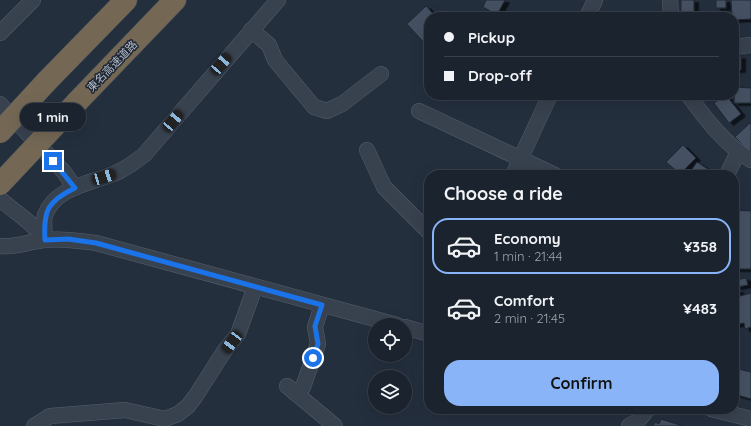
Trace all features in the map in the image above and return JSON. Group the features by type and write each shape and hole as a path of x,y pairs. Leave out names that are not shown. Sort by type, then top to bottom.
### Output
{"highway":[{"path":"0,132 47,81 126,0"},
{"name":"東名高速道路","path":"0,184 175,0"}],"street":[{"path":"0,33 33,0"},
{"path":"45,240 45,216 53,202 62,194 92,180 116,173 132,165 144,155 278,0"},
{"path":"589,12 595,0"},
{"path":"670,0 671,12"},
{"path":"251,30 269,45 275,60 314,106 327,111 342,104 381,74"},
{"path":"739,46 751,45"},
{"path":"515,170 548,100"},
{"path":"692,100 704,116 738,152 751,160"},
{"path":"0,104 64,172 75,188"},
{"path":"419,111 544,170"},
{"path":"367,150 384,186 424,227"},
{"path":"729,170 738,152"},
{"path":"0,200 35,228"},
{"path":"0,246 10,247 45,240 68,239 96,243 371,318"},
{"path":"34,426 50,416 125,410 166,419 178,414 188,406 238,334 255,287"},
{"path":"322,305 315,326 318,344 303,387 291,389 335,426"},
{"path":"412,329 424,333"},
{"path":"629,426 638,421 644,414"},
{"path":"731,414 751,419"}],"building":[{"path":"486,0 505,0 499,12 492,12 483,7"},
{"path":"681,0 694,0 694,12 681,12"},
{"path":"716,0 726,0 726,8 716,8"},
{"path":"731,0 751,0 751,19 739,20 739,12 732,12"},
{"path":"426,6 431,12 424,12 424,43 407,24"},
{"path":"739,56 741,56 741,70 739,70"},
{"path":"739,87 751,88 751,103 734,103 734,100 739,100"},
{"path":"718,100 730,100 741,114 729,123 714,103"},
{"path":"750,123 751,149 749,151 735,137"},
{"path":"683,145 696,158 684,170 675,170 666,162"},
{"path":"697,162 709,170 691,170"},
{"path":"739,210 751,211 751,269 739,269"},
{"path":"746,278 748,285 739,287 739,279"},
{"path":"739,290 740,296 751,293 751,327 745,329 744,323 739,324"},
{"path":"739,369 751,372 751,399 739,395"},
{"path":"661,419 683,426 653,426 655,422 659,424"}],"route":[{"path":"53,161 64,172 75,188 62,194 53,202 45,216 45,240 68,239 96,243 322,305 315,326 318,344 313,358"}]}
